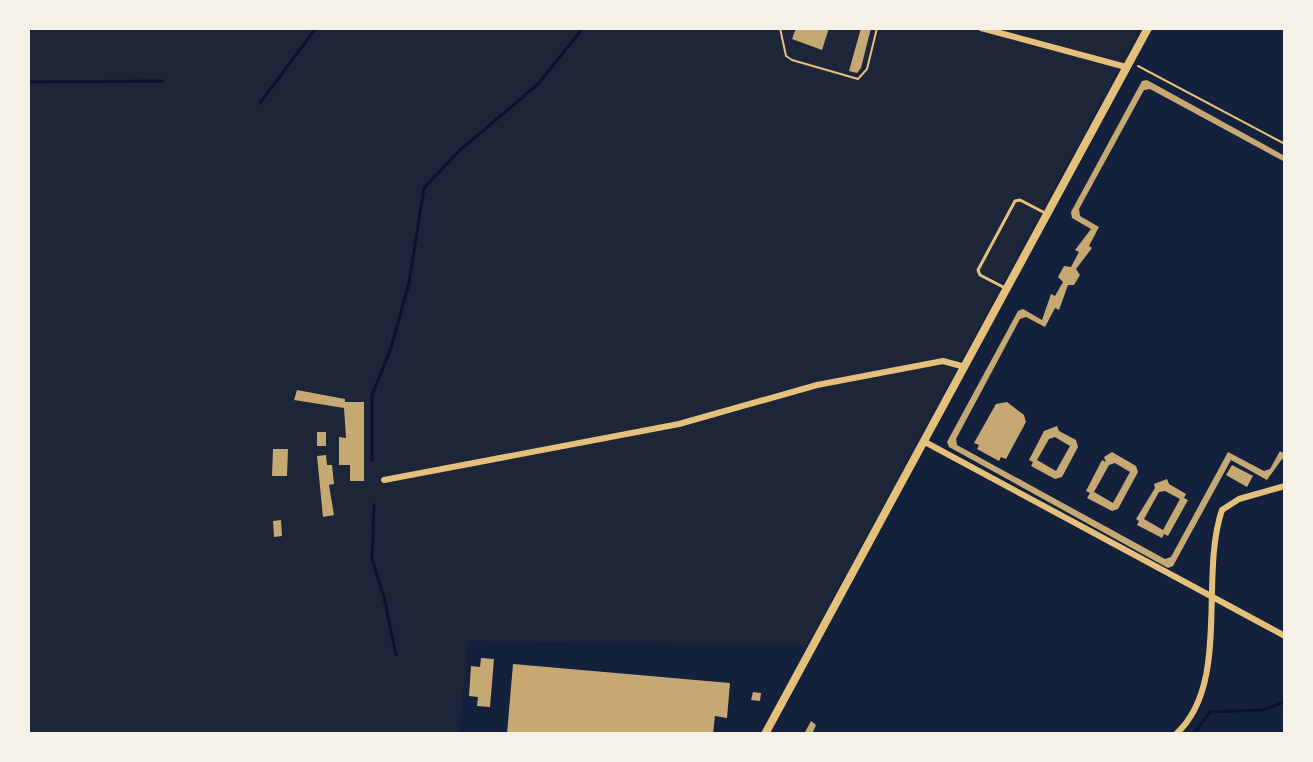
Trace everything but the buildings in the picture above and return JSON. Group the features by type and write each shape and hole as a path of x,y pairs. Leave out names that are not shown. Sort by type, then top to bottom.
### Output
{"street":[{"path":"981,28 1128,64"},
{"path":"765,734 1148,28"},
{"path":"384,480 679,424 817,385 943,361 965,367"},
{"path":"925,442 1285,636"},
{"path":"1176,734 1187,723 1200,700 1215,537 1222,510 1239,499 1285,486"}],"lane":[{"path":"1007,289 980,275 979,267 1016,200 1047,214"}],"path":[{"path":"780,28 784,51 792,60 858,79 867,69 877,28"},
{"path":"1128,64 1285,144"}],"shaded area":[{"path":"28,28 1141,28 807,646 468,641 459,734 28,734"}],"waterway":[{"path":"260,103 316,28"},
{"path":"372,460 372,395 391,348 409,283 424,188 459,151 537,85 583,28"},
{"path":"28,82 162,81"},
{"path":"374,505 372,559 384,597 396,655"},
{"path":"1194,734 1210,712 1262,710 1285,702"}]}
